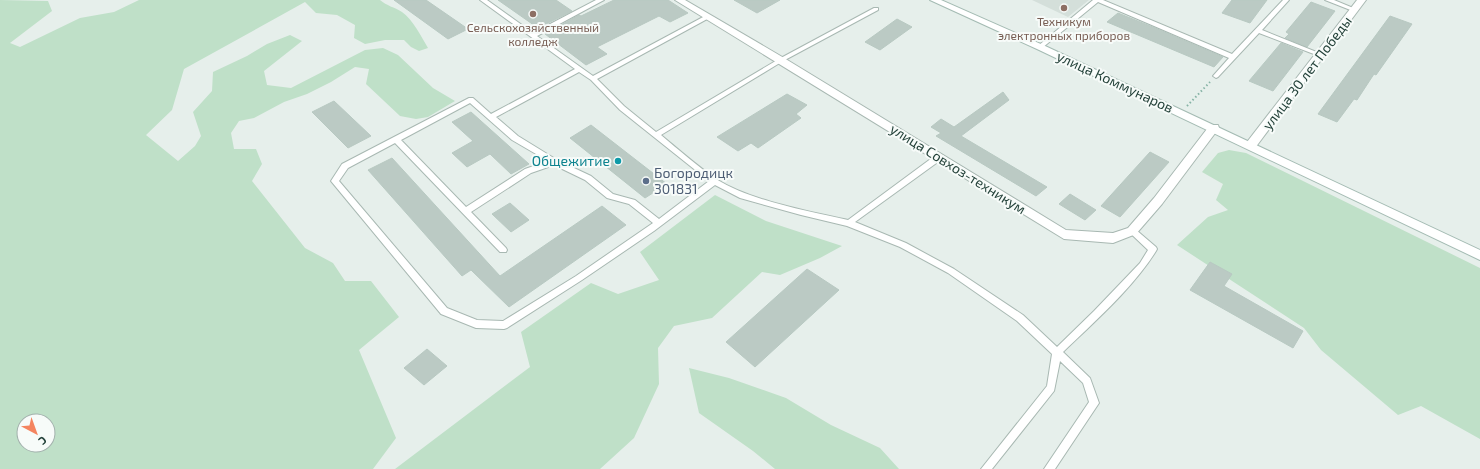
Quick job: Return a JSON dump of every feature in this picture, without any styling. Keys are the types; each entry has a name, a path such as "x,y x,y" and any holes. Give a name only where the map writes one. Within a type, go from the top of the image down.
{"street":[{"name":"улица Совхоз-техникум","path":"679,0 781,60 1064,234 1114,238 1132,231 1158,201 1214,128"},
{"name":"улица Коммунаров","path":"934,0 1040,47 1251,145 1480,255"},
{"name":"улица 30 лет Победы","path":"1251,145 1362,0"}],"lane":[{"path":"483,0 593,79 622,108 714,181 743,196 849,223 903,245 951,271 1020,318 1088,381 1094,403 1049,469"},
{"path":"533,36 601,0"},
{"path":"1040,47 1097,0 1233,57"},
{"path":"1216,76 1286,0"},
{"path":"1328,0 1355,10"},
{"path":"656,135 781,60 876,9"},
{"path":"593,79 707,17"},
{"path":"1258,32 1321,55"},
{"path":"490,117 579,70"},
{"path":"659,223 632,202 610,196 588,178 554,162 515,138 471,100 345,166 335,181 444,311 476,324 504,325 579,278 659,223 714,181"},
{"path":"396,139 503,250"},
{"path":"849,223 939,158"},
{"path":"466,211 528,171 554,162"},
{"path":"986,469 1051,388 1057,352 1097,314 1143,266 1154,249 1132,231"}],"path":[{"path":"1181,113 1216,76"}],"shaded area":[{"name":"Техникум электронных приборов","path":"1032,0 1089,0 1068,17"}],"green space":[{"path":"0,0 48,1 52,11 10,43 20,47 80,18 114,12 139,0 380,0 402,12 410,19 428,48 419,51 411,47 404,40 385,40 365,44 354,38 355,25 337,15 316,13 305,2 184,69 172,110 146,135 178,161 195,146 201,136 193,112 212,91 213,72 247,56 267,44 290,35 302,41 264,71 267,85 291,88 365,50 383,48 398,55 433,88 455,101 428,117 416,119 400,116 366,84 369,69 355,67 331,82 307,94 284,102 254,118 239,121 231,133 234,149 256,149 262,164 252,181 305,248 333,263 345,281 371,281 399,317 359,350 396,438 373,469 0,469"},
{"path":"1229,150 1246,153 1480,268 1480,439 1421,406 1398,415 1321,350 1304,328 1177,245 1208,217 1228,210 1216,200 1223,184 1202,172 1218,153"},
{"path":"715,195 766,221 842,246 820,258 780,275 762,272 712,318 674,326 658,348 659,384 634,438 600,469 395,469 530,367 521,332 591,283 618,294 659,280 640,252"},
{"path":"689,368 729,378 786,398 831,425 880,448 899,469 775,469 753,451 699,413"}],"building":[{"path":"394,0 426,0 468,29 448,39"},
{"name":"Сельскохозяйственный колледж","path":"498,0 556,0 572,11 538,28"},
{"path":"614,0 668,0 688,13 670,22 659,16 597,47 607,54 586,65 545,34 579,15 581,16"},
{"path":"734,0 780,0 757,13"},
{"path":"1232,0 1267,0 1250,23 1222,13"},
{"path":"1311,2 1335,11 1307,47 1285,38 1289,34 1286,32"},
{"path":"1118,13 1223,57 1214,67 1107,22"},
{"path":"1390,16 1412,24 1376,75 1374,74 1357,100 1354,99 1337,122 1318,114"},
{"path":"897,19 912,27 880,50 865,42"},
{"path":"1281,43 1303,52 1273,91 1249,81"},
{"path":"1003,92 1009,100 961,136 1047,187 1036,196 936,136 941,133 931,127 941,119 954,127"},
{"path":"787,94 807,105 796,114 801,118 758,148 751,143 738,151 717,137"},
{"path":"334,101 371,136 348,148 312,112"},
{"path":"471,112 529,164 511,174 490,154 467,167 452,153 473,141 452,122"},
{"name":"Общежитие","path":"591,125 667,184 645,198 570,138"},
{"path":"1150,152 1169,162 1120,217 1101,206"},
{"path":"392,158 500,276 602,206 626,225 509,307 471,270 462,276 368,170"},
{"path":"1070,194 1096,210 1085,220 1059,204"},
{"path":"510,203 529,220 511,232 492,214"},
{"path":"1210,262 1232,274 1224,286 1303,331 1293,348 1190,290"},
{"path":"807,269 839,290 755,367 726,342"},
{"path":"427,349 447,366 424,385 404,368"}],"place":[{"name":"Техникум электронных приборов","path":"1064,8"},
{"name":"Сельскохозяйственный колледж","path":"533,14"},
{"name":"Общежитие","path":"618,161"},
{"name":"Богородицк 301831","path":"646,181"}]}
